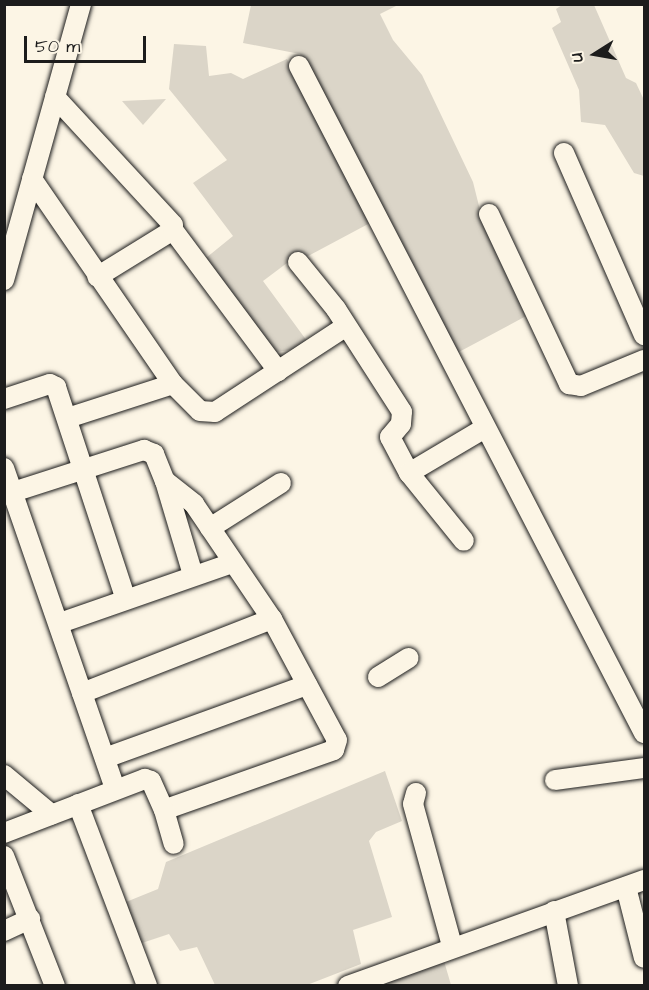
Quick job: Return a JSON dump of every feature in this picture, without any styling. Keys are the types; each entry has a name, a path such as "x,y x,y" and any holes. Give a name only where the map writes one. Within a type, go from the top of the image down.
{"street":[{"path":"4,279 81,4"},
{"path":"299,66 645,733"},
{"path":"55,97 172,224 173,230 278,371"},
{"path":"564,153 645,335"},
{"path":"32,179 97,277 173,384 206,414 220,409 345,327"},
{"path":"489,214 569,384 581,386 645,360"},
{"path":"97,277 173,230"},
{"path":"298,262 336,309 345,327 402,412 401,424 390,437 409,473 464,541"},
{"path":"4,399 52,384 68,418 82,468 125,597"},
{"path":"68,418 173,384"},
{"path":"409,473 485,428"},
{"path":"14,492 82,468 145,450 156,456 193,575"},
{"path":"4,468 60,623 114,788"},
{"path":"164,810 337,748 337,740 272,619 194,504 165,480"},
{"path":"210,528 281,483"},
{"path":"60,623 125,597 232,563"},
{"path":"82,693 272,619"},
{"path":"378,677 409,658"},
{"path":"105,758 307,685"},
{"path":"555,780 645,768"},
{"path":"4,774 52,815"},
{"path":"5,832 52,815 114,788 148,779 164,810 174,844"},
{"path":"416,793 413,804 452,946"},
{"path":"78,804 147,986"},
{"path":"4,856 55,986"},
{"path":"348,986 452,946 635,883 645,958"},
{"path":"554,911 568,986"},
{"path":"4,931 30,919"}],"shaded area":[{"path":"251,5 398,5 380,14 393,40 422,75 473,182 480,210 528,315 457,353 300,54 243,43"},
{"path":"562,5 594,5 626,78 636,83 644,100 644,176 634,173 605,125 581,122 579,90 552,28 561,22 556,9"},
{"path":"174,44 206,46 209,76 231,73 243,79 287,59 370,223 295,263 291,260 263,281 307,341 296,349 277,352 267,345 201,262 233,236 193,183 227,160 169,89"},
{"path":"166,99 143,125 122,101"},
{"path":"385,771 402,821 376,832 369,841 392,917 353,930 361,964 307,985 215,985 197,947 180,951 169,934 136,945 121,904 158,889 166,862"},
{"path":"444,961 451,985 373,986"}]}
